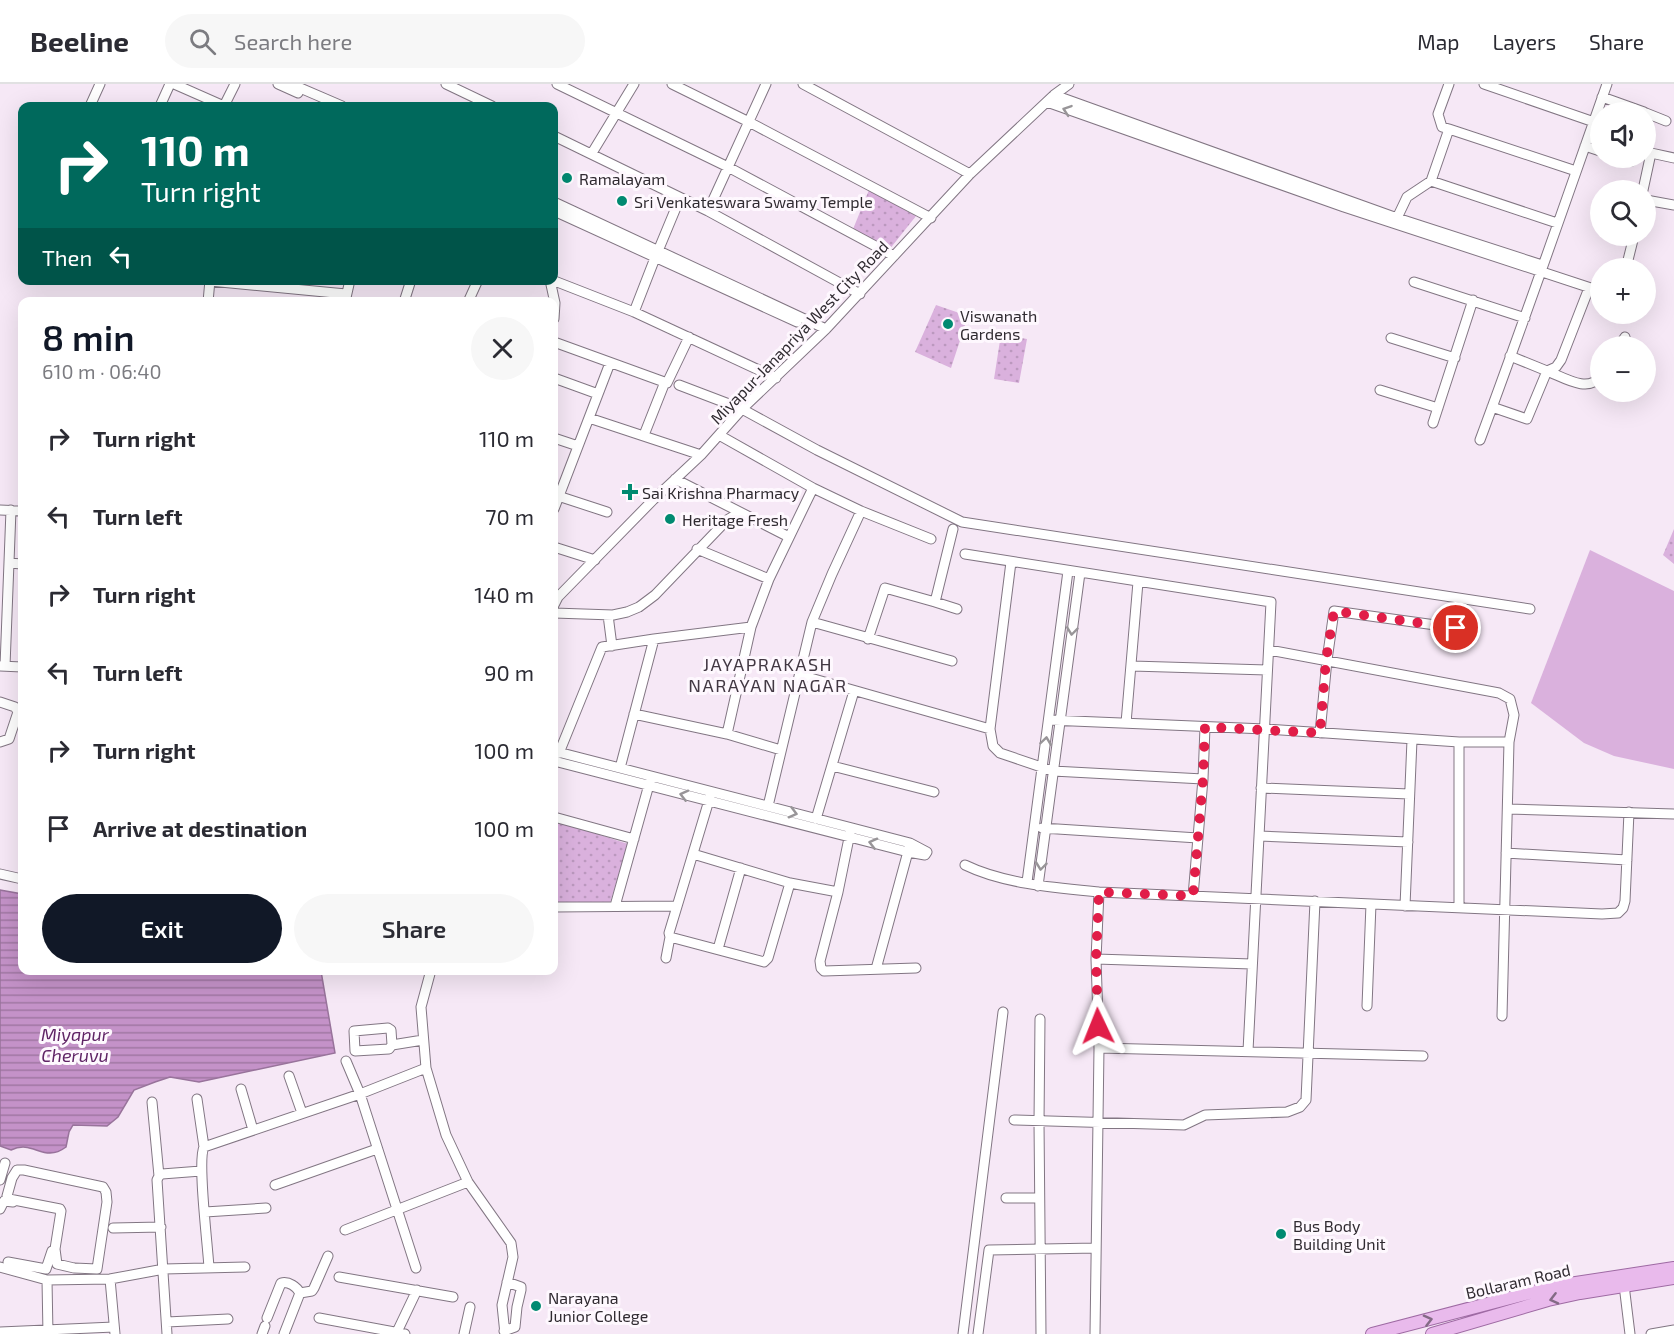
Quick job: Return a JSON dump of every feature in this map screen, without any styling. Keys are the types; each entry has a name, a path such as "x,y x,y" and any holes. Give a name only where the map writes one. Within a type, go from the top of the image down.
{"main road":[{"name":"Bollaram Road","path":"1372,1334 1556,1287 1674,1268"},
{"name":"Bollaram Road","path":"1432,1334 1548,1300 1674,1278"}],"street":[{"path":"92,102 99,84"},
{"path":"162,102 172,84 215,102"},
{"path":"226,102 235,84"},
{"path":"278,84 297,87 333,102"},
{"path":"446,84 484,102"},
{"path":"557,84 728,167 894,256"},
{"path":"592,153 634,84"},
{"path":"672,84 931,218"},
{"path":"708,211 766,84"},
{"path":"802,84 970,174"},
{"name":"Miyapur-Janapriya West City Road","path":"558,597 742,410 824,331 970,174 1054,95 1069,84"},
{"path":"1449,84 1438,114 1442,127 1576,171"},
{"path":"1484,84 1590,121"},
{"path":"1601,102 1607,84"},
{"path":"297,87 321,102"},
{"path":"1054,95 1589,288 1561,360 1556,367 1547,370 1527,419 1492,407"},
{"path":"1602,98 1613,102"},
{"path":"1047,102 1344,207 1541,269"},
{"path":"1656,117 1666,121"},
{"path":"1397,218 1407,196 1431,181 1449,129"},
{"path":"1480,440 1590,133"},
{"path":"558,138 708,211 860,294"},
{"path":"1585,146 1590,148"},
{"path":"1645,180 1651,153 1674,158"},
{"path":"1431,181 1557,223"},
{"path":"634,312 680,198"},
{"path":"1656,202 1674,205"},
{"path":"558,204 657,254 824,331"},
{"path":"558,213 657,254"},
{"path":"1414,282 1525,318"},
{"path":"558,283 634,312 776,378"},
{"path":"242,285 338,297"},
{"path":"1433,423 1473,300"},
{"path":"644,435 665,382 667,383 689,337"},
{"path":"1391,338 1455,358"},
{"path":"558,344 665,382"},
{"path":"1510,356 1590,385"},
{"path":"558,491 610,363"},
{"path":"558,379 598,394"},
{"path":"679,385 742,410 962,522 1530,609"},
{"path":"1380,390 1438,408"},
{"path":"589,418 701,454"},
{"path":"719,435 813,488 861,511 931,538"},
{"path":"558,439 578,446"},
{"path":"675,479 789,537"},
{"path":"727,734 752,627 769,579 813,488"},
{"path":"558,496 607,512"},
{"path":"0,510 18,511"},
{"path":"11,510 2,666 18,667"},
{"path":"768,806 812,622 861,511"},
{"path":"558,613 608,615 627,612 639,607 655,596 726,520 739,513"},
{"path":"935,602 953,529"},
{"path":"558,549 595,560"},
{"path":"697,549 769,579"},
{"path":"965,554 1271,602 1248,1051"},
{"path":"1011,562 990,729 993,746 1000,753 1053,771 1203,779"},
{"path":"9,563 18,564"},
{"path":"1027,882 1068,571"},
{"path":"1038,886 1080,573"},
{"path":"1126,723 1138,582"},
{"path":"868,639 885,588 957,609"},
{"path":"1320,733 1326,660 1334,611 1456,628"},
{"path":"608,615 612,646"},
{"path":"812,622 952,661"},
{"path":"558,748 599,650 605,646 752,627"},
{"path":"620,768 654,639"},
{"path":"1269,650 1499,693 1510,699 1514,715 1509,742 1502,1016"},
{"path":"1132,666 1267,670"},
{"path":"800,675 990,729"},
{"path":"816,819 855,691"},
{"path":"0,702 15,707 18,712 9,739 0,742"},
{"path":"633,714 727,734 781,750"},
{"path":"1049,720 1265,729 1412,740 1509,742"},
{"path":"1193,896 1205,727"},
{"path":"1406,906 1412,740"},
{"path":"1459,742 1459,907"},
{"path":"558,756 620,768 650,781"},
{"path":"558,756 909,848 876,969"},
{"path":"832,766 934,792"},
{"path":"615,906 650,781"},
{"path":"1262,789 1409,794"},
{"path":"710,796 768,806 816,819 850,833"},
{"path":"666,958 676,906 710,796"},
{"path":"1508,809 1674,814"},
{"path":"965,865 996,876 1038,886 1099,892 1618,913 1625,901 1629,812"},
{"path":"558,818 634,839"},
{"path":"1034,827 1198,838"},
{"path":"850,833 820,961 821,968 824,971 916,968"},
{"path":"1259,837 1408,842"},
{"path":"1506,853 1627,859"},
{"path":"693,854 790,883 838,892"},
{"path":"718,949 741,868"},
{"path":"0,874 18,878"},
{"path":"670,937 759,962 767,960 790,883"},
{"path":"1095,1334 1099,1048 1096,959 1099,892"},
{"path":"1014,1120 1184,1125 1205,1115 1287,1112 1300,1107 1306,1100 1310,1053 1315,901"},
{"path":"1366,1006 1371,904"},
{"path":"558,907 676,906"},
{"path":"1096,959 1252,964"},
{"path":"430,975 421,1007 423,1040 426,1068 446,1136 468,1182 511,1243 513,1257 507,1282 502,1305 505,1333 515,1327 516,1308 521,1290 521,1287 507,1282"},
{"path":"963,1334 1003,1012"},
{"path":"1040,1019 1041,1334"},
{"path":"392,1045 423,1040"},
{"path":"1099,1048 1422,1056"},
{"path":"346,1061 360,1094 416,1268"},
{"path":"204,1147 360,1094 426,1068"},
{"path":"290,1077 302,1113"},
{"path":"241,1089 253,1130"},
{"path":"198,1099 204,1147 201,1152 201,1171 209,1268"},
{"path":"152,1102 159,1176 157,1180 167,1334"},
{"path":"275,1185 377,1149"},
{"path":"0,1180 5,1164"},
{"path":"97,1269 74,1268 59,1265 56,1262 55,1249 62,1214 60,1209 9,1199 12,1178 17,1170 103,1188 106,1192 107,1202 97,1279"},
{"path":"159,1176 201,1171"},
{"path":"345,1230 468,1182"},
{"path":"1006,1198 1039,1198"},
{"path":"0,1209 4,1201 8,1201 54,1211 60,1216 46,1269 0,1261"},
{"path":"205,1212 266,1208"},
{"path":"112,1228 161,1227"},
{"path":"978,1334 989,1250 1096,1248"},
{"path":"300,1293 312,1291 328,1256"},
{"path":"0,1267 15,1263 47,1280 110,1279 164,1269 245,1267"},
{"path":"72,1280 74,1268"},
{"path":"339,1277 453,1297"},
{"path":"0,1332 114,1331 110,1279"},
{"path":"47,1280 48,1332"},
{"path":"265,1326 281,1283 285,1282 297,1288 300,1293"},
{"path":"1624,1285 1630,1334"},
{"path":"319,1318 399,1333 417,1290"},
{"path":"284,1334 300,1293"},
{"path":"464,1334 470,1306"},
{"path":"167,1322 228,1319"},
{"path":"1651,1334 1674,1330"}],"shaded area":[{"path":"869,190 916,216 889,250 851,234"},
{"path":"936,305 968,316 951,368 915,352"},
{"path":"1001,334 1027,339 1019,383 994,379"},
{"path":"1674,529 1674,564 1663,555"},
{"path":"1590,550 1674,591 1674,769 1614,756 1584,743 1531,703"},
{"path":"558,821 628,844 610,903 558,902"}],"water":[{"name":"Miyapur Cheruvu","path":"0,890 18,893 18,975 322,975 335,1053 199,1082 170,1077 134,1090 118,1117 107,1126 73,1125 66,1147 58,1152 45,1153 26,1147 11,1150 0,1146"}],"place":[{"name":"Ramalayam","path":"567,178"},
{"name":"Sri Venkateswara Swamy Temple","path":"622,201"},
{"name":"Viswanath Gardens","path":"948,324"},
{"name":"Sai Krishna Pharmacy","path":"630,492"},
{"name":"Heritage Fresh","path":"670,519"},
{"name":"Bus Body Building Unit","path":"1281,1234"},
{"name":"Narayana Junior College","path":"536,1306"}],"district":[{"name":"JAYAPRAKASH NARAYAN NAGAR","path":"768,674"}],"route":[{"path":"1098,1026 1096,959 1099,892 1193,896 1205,727 1320,733 1326,660 1334,611 1456,628"}]}
